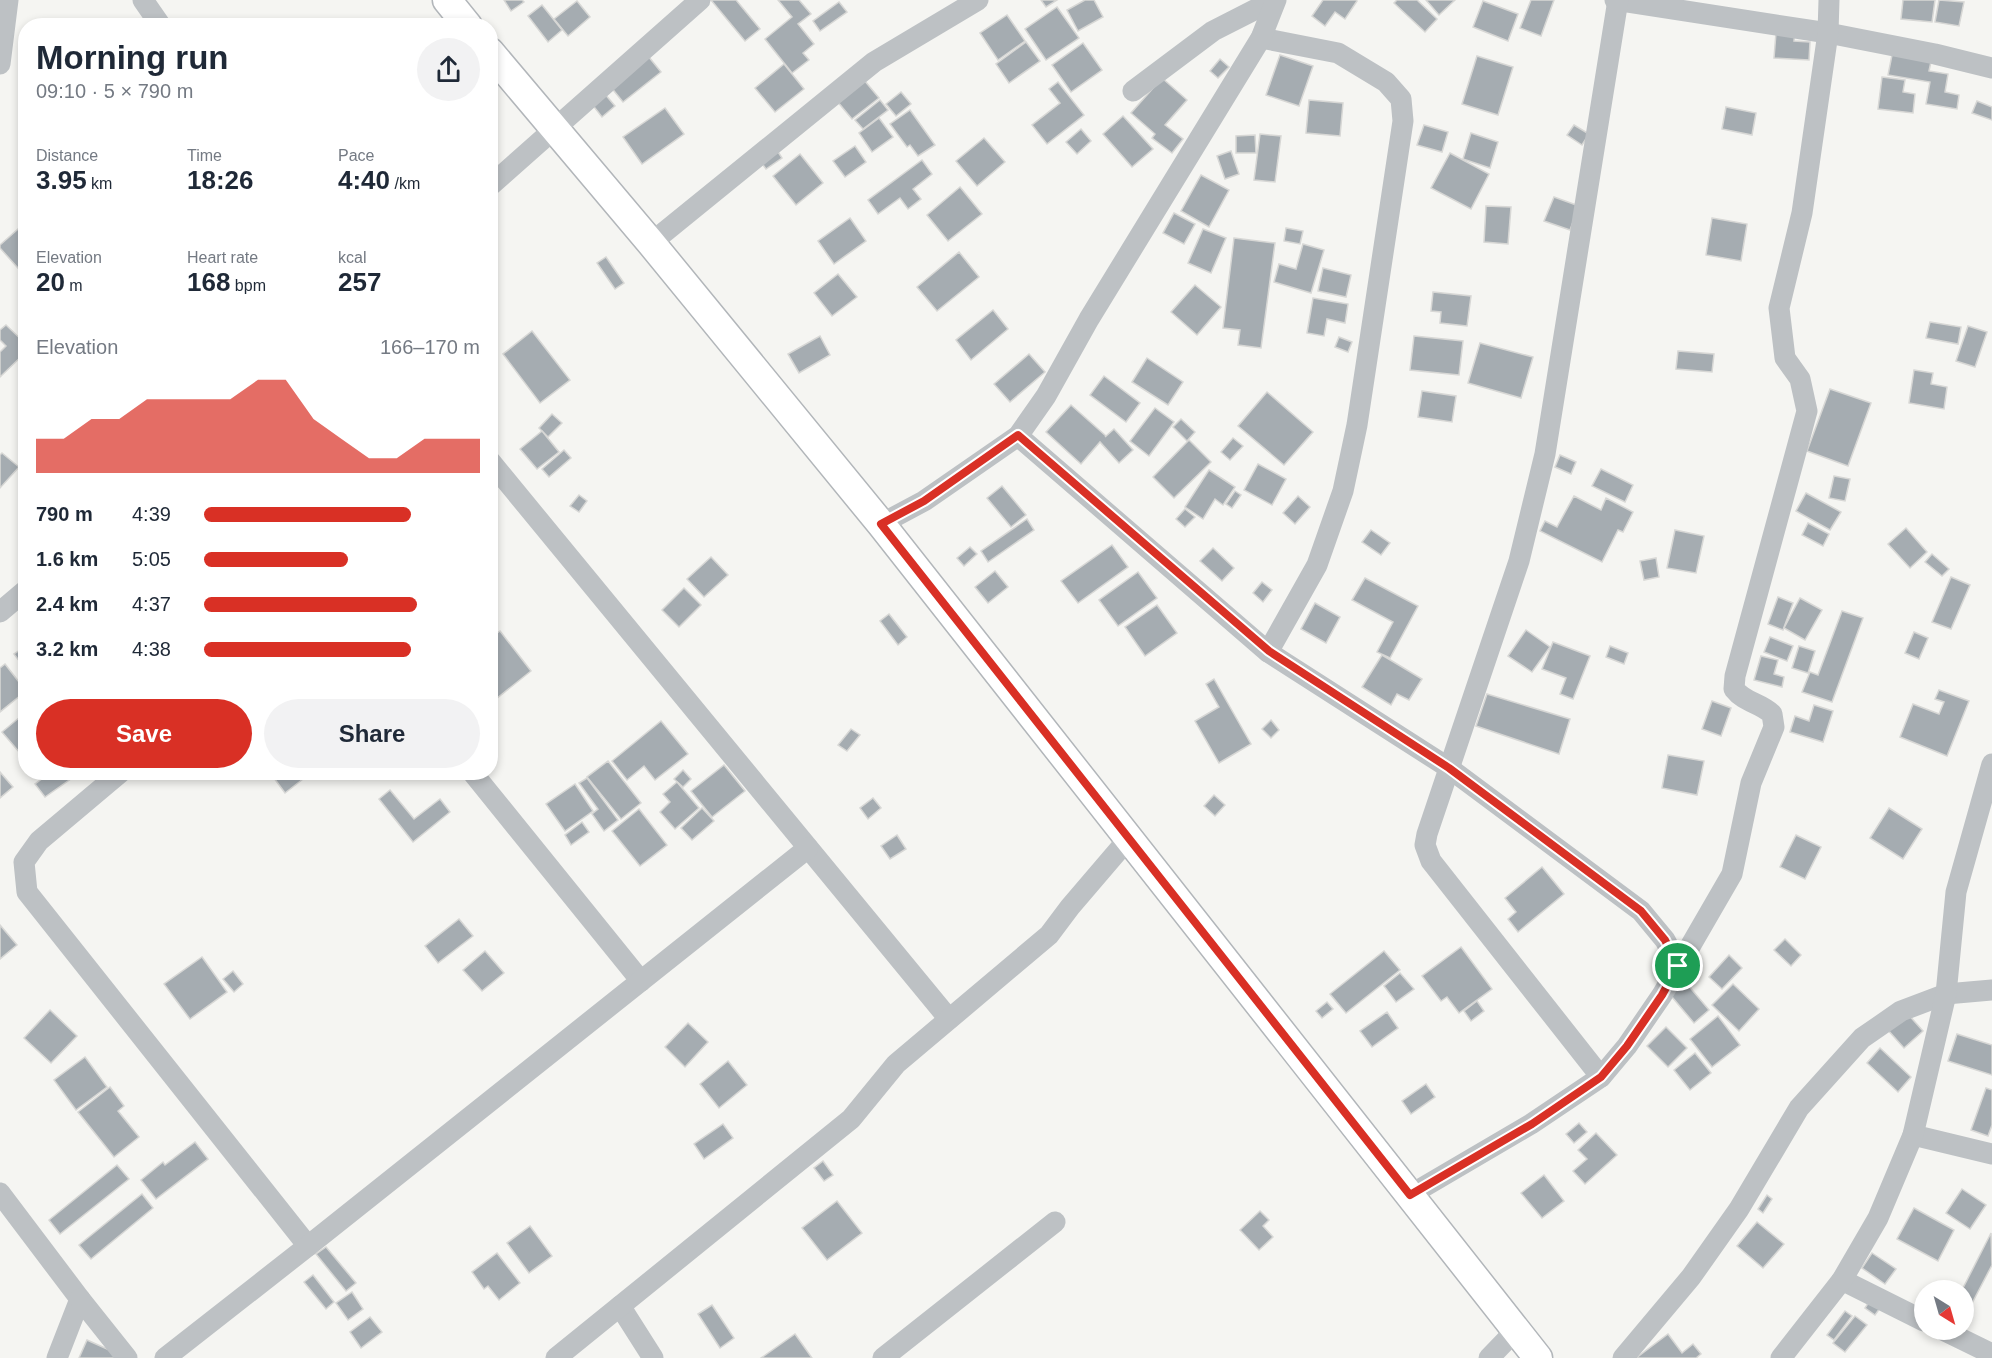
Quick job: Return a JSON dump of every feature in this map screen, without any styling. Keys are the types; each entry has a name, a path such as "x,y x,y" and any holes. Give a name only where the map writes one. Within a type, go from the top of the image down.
{"street":[{"path":"0,64 8,0"},
{"path":"143,0 155,18"},
{"path":"447,0 462,18"},
{"path":"651,243 874,62 978,0"},
{"path":"881,524 924,501 1018,435 1046,396 1089,319 1261,38 1275,0"},
{"path":"1133,91 1213,31 1275,0"},
{"path":"1601,1077 1431,861 1425,845 1519,561 1545,454 1617,0 1828,33 1992,68"},
{"path":"1410,1195 1532,1124 1601,1077 1627,1046 1662,995 1732,874 1751,783 1774,727 1772,714 1762,705 1742,699 1734,689 1735,676 1808,411 1800,380 1785,358 1779,309 1802,213 1828,33 1829,0"},
{"path":"498,179 697,1"},
{"path":"1261,38 1338,53 1386,82 1401,99 1403,121 1357,425 1343,491 1317,565 1269,651"},
{"path":"498,61 651,243 881,524 1538,1358"},
{"path":"1018,435 1269,651 1449,768 1641,911 1665,940 1678,966"},
{"path":"498,471 949,1019"},
{"path":"0,612 18,597"},
{"path":"1781,1358 1842,1280 1878,1218 1913,1135 1946,994 1956,892 1992,764"},
{"path":"112,780 39,841 24,862 27,892 308,1246"},
{"path":"478,780 641,981"},
{"path":"556,1358 850,1119 896,1064 1049,935 1129,838"},
{"path":"165,1358 808,848"},
{"path":"1623,1358 1691,1277 1739,1209 1799,1108 1862,1038 1901,1011 1946,994 1992,990"},
{"path":"1913,1135 1992,1154"},
{"path":"0,1193 127,1358"},
{"path":"883,1358 1055,1222"},
{"path":"1842,1280 1914,1316"},
{"path":"57,1358 80,1299"},
{"path":"620,1306 653,1358"},
{"path":"1489,1358 1516,1329"},
{"path":"1963,1340 1992,1354"}],"building":[{"path":"504,0 522,0 524,2 511,11"},
{"path":"711,0 736,0 760,29 745,41"},
{"path":"778,0 799,0 811,14 798,24 814,44 803,53 809,60 792,73 765,39 792,17"},
{"path":"1041,0 1057,0 1046,7"},
{"path":"1085,0 1094,0 1103,17 1078,31 1067,10"},
{"path":"1323,0 1357,1 1345,19 1335,12 1325,26 1312,16"},
{"path":"1397,0 1417,0 1437,19 1425,32 1394,3"},
{"path":"1426,0 1455,0 1439,15"},
{"path":"1531,0 1554,0 1541,36 1520,28"},
{"path":"1903,0 1935,0 1932,22 1901,19"},
{"path":"1939,0 1964,2 1959,26 1935,22"},
{"path":"577,1 590,17 568,36 554,19"},
{"path":"1483,1 1518,14 1508,41 1473,27"},
{"path":"839,2 847,12 820,31 813,21"},
{"path":"542,5 562,30 548,42 528,16"},
{"path":"1057,7 1079,38 1046,60 1025,29"},
{"path":"1007,15 1025,41 998,60 980,33"},
{"path":"1777,20 1796,22 1794,41 1810,42 1809,60 1774,58"},
{"path":"1026,42 1040,61 1009,83 996,64"},
{"path":"1083,43 1102,70 1071,92 1052,65"},
{"path":"1893,50 1932,57 1929,71 1948,74 1945,92 1959,95 1957,109 1926,104 1930,82 1888,75"},
{"path":"1280,55 1313,66 1299,106 1266,95"},
{"path":"648,56 661,72 623,102 610,86"},
{"path":"1477,56 1513,67 1498,115 1462,104"},
{"path":"1220,59 1229,67 1218,78 1210,71"},
{"path":"784,64 804,89 775,112 755,88"},
{"path":"1882,77 1905,80 1903,92 1915,94 1913,113 1878,109"},
{"path":"1162,78 1187,100 1165,125 1183,139 1172,153 1152,138 1155,134 1131,113"},
{"path":"864,80 879,98 852,119 837,101"},
{"path":"1058,82 1084,115 1047,144 1032,125 1060,103 1049,89"},
{"path":"901,92 911,104 896,116 886,104"},
{"path":"604,93 615,106 602,117 591,103"},
{"path":"880,100 888,110 863,129 855,120"},
{"path":"1309,100 1343,103 1340,136 1306,133"},
{"path":"1977,101 1992,107 1992,120 1972,113"},
{"path":"1726,107 1756,113 1752,135 1722,129"},
{"path":"665,108 684,134 642,164 623,137"},
{"path":"910,110 935,145 918,156 910,145 907,147 890,124"},
{"path":"1123,116 1153,149 1132,167 1103,134"},
{"path":"879,118 893,137 872,152 859,133"},
{"path":"1424,125 1448,132 1442,152 1417,145"},
{"path":"1574,125 1589,134 1582,145 1567,135"},
{"path":"1081,129 1091,141 1077,154 1066,142"},
{"path":"1471,133 1498,142 1490,168 1463,159"},
{"path":"1260,134 1281,136 1275,182 1254,180"},
{"path":"1255,135 1256,153 1236,153 1236,136"},
{"path":"984,138 1005,162 977,186 956,161"},
{"path":"855,146 866,162 845,177 833,161"},
{"path":"775,147 782,158 766,169 758,158"},
{"path":"1231,151 1239,174 1225,179 1217,156"},
{"path":"1450,153 1489,174 1471,209 1431,188"},
{"path":"800,154 823,183 796,205 773,176"},
{"path":"922,160 932,174 913,189 921,199 908,209 900,198 878,214 868,200"},
{"path":"1201,175 1229,190 1209,227 1181,211"},
{"path":"960,187 982,214 948,241 927,215"},
{"path":"1554,197 1579,206 1570,230 1544,221"},
{"path":"1486,206 1511,207 1508,244 1484,242"},
{"path":"1174,213 1195,224 1184,244 1163,233"},
{"path":"850,218 866,241 834,264 818,241"},
{"path":"1712,218 1747,224 1741,261 1706,255"},
{"path":"1286,228 1303,231 1300,244 1284,241"},
{"path":"18,229 18,268 0,248 0,245"},
{"path":"1203,229 1226,238 1211,273 1188,263"},
{"path":"1234,238 1275,243 1261,348 1238,345 1240,330 1223,328"},
{"path":"1303,244 1324,250 1311,293 1274,282 1279,264 1296,269"},
{"path":"959,252 979,277 937,311 917,287"},
{"path":"606,257 624,283 615,289 597,263"},
{"path":"1323,268 1351,275 1346,297 1318,291"},
{"path":"838,274 857,297 832,316 814,293"},
{"path":"1195,285 1221,307 1197,335 1171,312"},
{"path":"1433,292 1471,296 1467,326 1440,323 1441,312 1431,311"},
{"path":"1313,298 1348,304 1345,323 1327,319 1324,336 1307,333"},
{"path":"993,310 1008,329 971,360 956,340"},
{"path":"1930,322 1961,327 1958,344 1926,338"},
{"path":"6,325 18,336 18,360 0,377 0,352 6,346 0,340 0,330"},
{"path":"1968,326 1987,332 1975,367 1956,361"},
{"path":"532,331 570,380 540,403 503,354"},
{"path":"820,336 830,355 799,373 788,354"},
{"path":"1414,336 1463,341 1459,375 1410,370"},
{"path":"1339,337 1352,342 1348,352 1335,347"},
{"path":"1480,343 1533,357 1521,398 1468,383"},
{"path":"1678,351 1714,354 1712,372 1676,369"},
{"path":"1029,354 1045,372 1010,402 994,384"},
{"path":"1147,358 1183,382 1168,405 1132,382"},
{"path":"1914,370 1933,373 1931,384 1947,387 1944,409 1909,403"},
{"path":"1104,376 1140,403 1126,422 1090,395"},
{"path":"1830,389 1871,403 1848,466 1807,451"},
{"path":"1422,391 1456,396 1452,422 1418,417"},
{"path":"1267,392 1313,432 1284,465 1238,426"},
{"path":"1071,405 1105,437 1114,429 1133,450 1119,463 1100,442 1081,464 1046,432"},
{"path":"1155,408 1174,422 1149,456 1130,441"},
{"path":"552,414 562,423 548,437 539,428"},
{"path":"1181,419 1195,432 1187,441 1173,427"},
{"path":"542,431 559,452 537,469 520,449"},
{"path":"1233,438 1243,446 1230,460 1221,452"},
{"path":"1189,440 1211,462 1174,498 1153,477"},
{"path":"564,450 571,458 549,477 542,469"},
{"path":"2,453 18,468 0,488 0,455"},
{"path":"1560,455 1576,462 1571,474 1555,467"},
{"path":"1258,464 1286,479 1272,505 1244,490"},
{"path":"1601,469 1633,485 1625,502 1592,486"},
{"path":"1209,470 1235,487 1223,505 1215,499 1203,519 1185,507"},
{"path":"1834,476 1850,479 1845,501 1829,498"},
{"path":"1002,486 1026,515 1011,527 987,498"},
{"path":"1235,491 1241,495 1232,508 1226,504"},
{"path":"1806,493 1841,512 1830,530 1796,511"},
{"path":"579,495 587,501 579,512 570,506"},
{"path":"1298,496 1310,507 1295,524 1283,513"},
{"path":"1574,496 1601,510 1606,498 1633,512 1623,532 1618,530 1602,562 1540,531 1545,521 1557,527"},
{"path":"1185,509 1195,517 1185,527 1176,519"},
{"path":"1027,519 1034,530 988,562 981,551"},
{"path":"1808,523 1829,534 1823,546 1802,535"},
{"path":"1906,528 1927,552 1910,568 1888,544"},
{"path":"1371,530 1390,543 1381,555 1362,542"},
{"path":"1675,530 1704,536 1696,573 1667,568"},
{"path":"1112,545 1128,567 1078,603 1061,581"},
{"path":"970,547 977,554 964,566 957,558"},
{"path":"1213,548 1234,568 1222,581 1200,561"},
{"path":"1932,554 1949,569 1942,576 1925,562"},
{"path":"711,557 728,575 704,597 687,579"},
{"path":"1656,558 1659,577 1644,580 1640,561"},
{"path":"995,571 1008,587 988,603 975,587"},
{"path":"1138,572 1157,598 1118,626 1099,600"},
{"path":"1951,577 1970,585 1951,629 1932,622"},
{"path":"1365,578 1418,606 1390,658 1377,652 1393,622 1352,600"},
{"path":"1262,582 1272,590 1263,602 1253,593"},
{"path":"684,588 701,605 679,627 662,610"},
{"path":"1778,597 1793,603 1783,630 1768,624"},
{"path":"1800,598 1822,610 1805,640 1784,628"},
{"path":"1315,603 1340,617 1326,643 1301,629"},
{"path":"1157,605 1177,633 1145,656 1125,627"},
{"path":"1842,611 1863,618 1832,702 1802,692 1810,672 1818,675"},
{"path":"889,614 907,637 898,645 880,621"},
{"path":"1526,630 1550,647 1532,672 1508,656"},
{"path":"500,631 531,671 498,697 498,632"},
{"path":"1914,632 1928,638 1919,659 1905,653"},
{"path":"1770,637 1793,646 1787,661 1764,652"},
{"path":"1553,642 1590,656 1573,699 1560,694 1566,678 1542,669"},
{"path":"1610,646 1628,653 1624,664 1606,657"},
{"path":"1799,646 1815,651 1808,673 1792,668"},
{"path":"1382,655 1422,679 1409,700 1397,694 1391,705 1362,687"},
{"path":"1761,656 1778,660 1774,674 1784,677 1782,687 1754,680"},
{"path":"5,664 18,681 18,697 0,712 0,668"},
{"path":"1214,679 1251,744 1219,763 1195,721 1219,707 1206,684"},
{"path":"1939,690 1969,701 1947,756 1900,737 1913,704 1939,714 1944,702 1935,699"},
{"path":"1487,694 1570,719 1559,754 1476,726"},
{"path":"1712,701 1731,708 1721,736 1702,729"},
{"path":"1814,705 1833,711 1823,742 1790,732 1795,716 1809,721"},
{"path":"18,719 18,751 2,732"},
{"path":"1271,720 1279,730 1271,738 1262,729"},
{"path":"661,721 688,754 655,780 644,766 627,780 612,761"},
{"path":"851,729 860,735 847,751 838,745"},
{"path":"1668,755 1704,761 1697,795 1662,788"},
{"path":"608,761 641,803 621,819 587,777"},
{"path":"724,765 745,791 712,817 691,791"},
{"path":"683,770 691,779 683,787 674,779"},
{"path":"0,772 13,787 0,798"},
{"path":"587,778 618,820 604,831 592,814 598,809 579,783"},
{"path":"40,780 69,780 45,797 35,784"},
{"path":"275,780 302,780 285,793"},
{"path":"677,782 699,808 675,829 660,812 670,802 663,794"},
{"path":"575,784 593,811 565,831 546,804"},
{"path":"390,790 414,819 440,799 450,812 413,842 379,799"},
{"path":"1214,795 1225,805 1215,816 1204,806"},
{"path":"873,798 881,808 868,819 860,808"},
{"path":"702,808 714,821 692,840 681,828"},
{"path":"1889,808 1922,829 1903,859 1870,838"},
{"path":"639,809 667,845 640,866 612,831"},
{"path":"582,822 589,832 571,845 565,835"},
{"path":"897,835 906,849 890,859 881,846"},
{"path":"1796,835 1821,847 1805,879 1780,867"},
{"path":"1542,867 1564,894 1518,932 1508,919 1516,912 1505,898"},
{"path":"459,919 473,936 438,963 425,946"},
{"path":"0,925 17,945 0,959"},
{"path":"1785,939 1801,955 1791,966 1774,950"},
{"path":"1461,947 1492,989 1459,1013 1447,997 1441,1001 1422,976"},
{"path":"485,951 504,973 482,991 463,970"},
{"path":"1384,951 1400,970 1346,1013 1330,994"},
{"path":"1729,955 1742,968 1722,989 1709,977"},
{"path":"202,957 227,992 190,1019 164,984"},
{"path":"233,971 243,984 234,992 223,979"},
{"path":"1400,973 1414,989 1396,1002 1384,986"},
{"path":"1682,978 1709,1010 1694,1023 1667,991"},
{"path":"1733,984 1759,1009 1739,1031 1712,1005"},
{"path":"1477,1001 1484,1011 1471,1021 1464,1011"},
{"path":"1327,1002 1333,1009 1322,1018 1316,1011"},
{"path":"50,1010 77,1036 51,1063 24,1038"},
{"path":"1387,1012 1398,1028 1372,1047 1360,1031"},
{"path":"1906,1012 1923,1031 1904,1048 1887,1029"},
{"path":"1718,1016 1740,1045 1712,1067 1690,1039"},
{"path":"688,1023 708,1042 685,1067 665,1047"},
{"path":"1666,1027 1687,1048 1668,1067 1647,1046"},
{"path":"1957,1034 1992,1045 1992,1075 1948,1061"},
{"path":"1880,1048 1911,1077 1898,1092 1867,1063"},
{"path":"1695,1053 1711,1073 1690,1090 1674,1070"},
{"path":"85,1057 107,1087 76,1110 54,1080"},
{"path":"728,1061 747,1085 719,1108 700,1084"},
{"path":"1426,1084 1435,1097 1411,1114 1402,1101"},
{"path":"110,1087 124,1106 118,1111 139,1137 114,1157 78,1112"},
{"path":"1986,1088 1992,1090 1992,1125 1988,1136 1971,1130"},
{"path":"1579,1123 1587,1132 1574,1143 1566,1134"},
{"path":"723,1124 733,1138 704,1159 694,1144"},
{"path":"1596,1133 1617,1155 1585,1184 1573,1171 1587,1159 1578,1150"},
{"path":"195,1142 208,1159 156,1199 141,1180 163,1162 165,1165"},
{"path":"823,1161 833,1175 824,1181 814,1168"},
{"path":"117,1165 129,1179 60,1234 49,1220"},
{"path":"1544,1175 1564,1201 1542,1218 1521,1193"},
{"path":"1962,1189 1986,1205 1970,1229 1946,1213"},
{"path":"142,1194 153,1208 91,1259 79,1245"},
{"path":"1767,1195 1772,1199 1763,1213 1758,1209"},
{"path":"837,1201 862,1233 827,1260 802,1228"},
{"path":"1914,1208 1954,1230 1938,1261 1897,1239"},
{"path":"1260,1211 1269,1220 1263,1226 1273,1237 1259,1250 1240,1230"},
{"path":"1757,1222 1784,1244 1763,1268 1737,1246"},
{"path":"530,1226 552,1256 529,1273 507,1243"},
{"path":"1991,1233 1992,1265 1974,1299 1974,1280 1967,1280"},
{"path":"326,1247 356,1283 346,1291 316,1254"},
{"path":"497,1253 520,1283 499,1300 488,1286 484,1289 472,1272"},
{"path":"1872,1253 1896,1269 1885,1284 1862,1268"},
{"path":"313,1275 334,1302 326,1309 304,1282"},
{"path":"352,1292 363,1309 348,1320 336,1303"},
{"path":"1872,1297 1883,1304 1875,1315 1865,1308"},
{"path":"712,1305 734,1338 720,1348 698,1314"},
{"path":"1845,1311 1852,1316 1834,1340 1827,1335"},
{"path":"1855,1316 1867,1325 1845,1352 1833,1343"},
{"path":"370,1317 382,1332 361,1348 350,1332"},
{"path":"795,1334 812,1358 761,1358"},
{"path":"1668,1334 1682,1353 1693,1344 1701,1354 1696,1358 1636,1358"},
{"path":"87,1340 116,1353 114,1358 79,1358"}],"route":[{"path":"1018,435 1269,651 1449,768 1641,911 1665,940 1678,966 1662,995 1627,1046 1601,1077 1532,1124 1410,1195 881,524 924,501 1018,435"}]}
